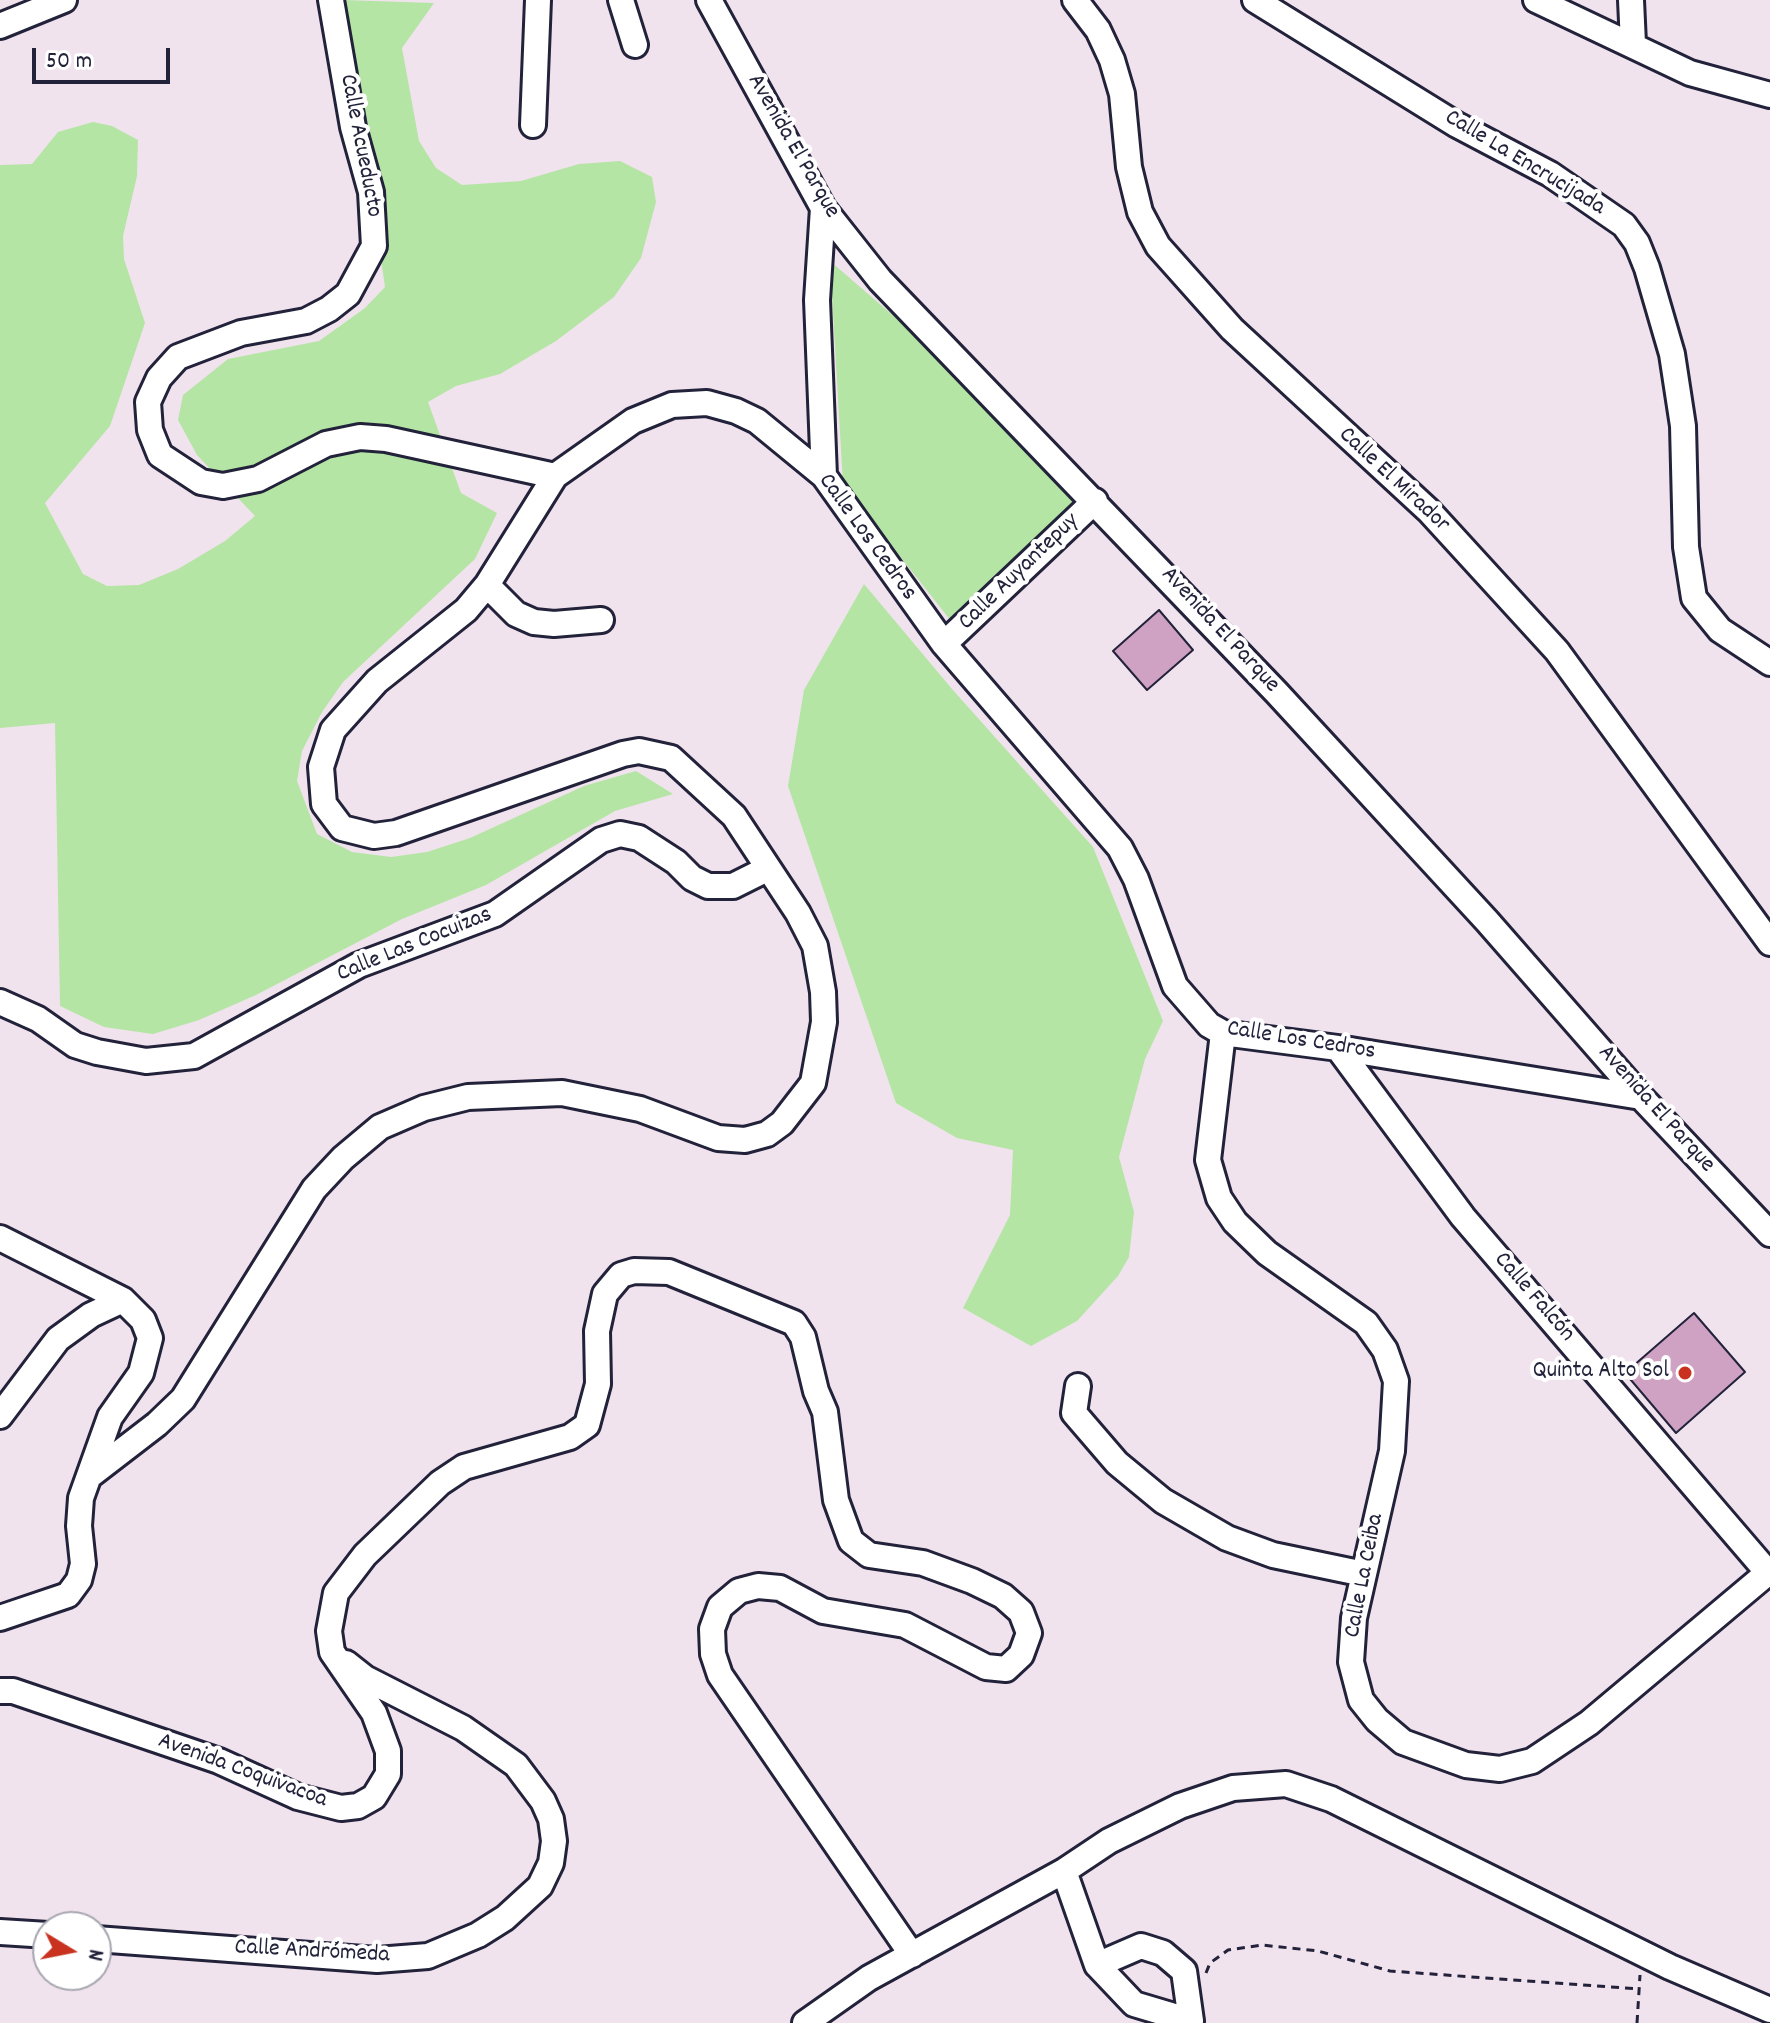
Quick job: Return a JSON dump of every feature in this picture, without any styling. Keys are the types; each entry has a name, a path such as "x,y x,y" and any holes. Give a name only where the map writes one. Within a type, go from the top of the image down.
{"street":[{"path":"0,26 64,0"},
{"name":"Calle Acueducto","path":"331,0 353,127 371,192 374,246 348,294 329,309 306,321 241,333 178,357 159,378 148,402 150,430 160,455 201,482 223,486 258,479 326,444 360,437 386,439 555,476"},
{"path":"533,125 531,99 538,0"},
{"path":"621,0 635,45"},
{"name":"Avenida El Parque","path":"709,0 823,208 880,280 1095,501 1487,921 1641,1097 1770,1234"},
{"name":"Calle El Mirador","path":"1075,0 1098,30 1112,60 1122,94 1129,167 1140,212 1158,246 1232,329 1429,511 1557,651 1770,943"},
{"name":"Calle La Encrucijada","path":"1255,0 1457,125 1550,174 1624,225 1637,243 1647,268 1675,365 1683,426 1686,547 1694,598 1720,630 1770,663"},
{"path":"1536,0 1690,73 1770,95"},
{"path":"1631,0 1633,44"},
{"path":"823,208 817,300 824,476"},
{"name":"Calle Los Cedros","path":"767,869 734,816 683,765 656,753 639,751 603,759 396,833 357,835 331,818 324,804 321,767 333,730 377,681 466,610 487,585 555,476 633,421 686,403 719,405 757,421 824,476 944,644 1120,848 1136,879 1175,986 1196,1013 1223,1033 1338,1048 1641,1097"},
{"name":"Calle Auyantepuy","path":"944,644 1095,501"},
{"path":"487,585 516,614 534,622 554,624 601,620"},
{"name":"Calle Las Cocuizas","path":"0,1002 38,1019 75,1045 97,1052 146,1061 194,1056 359,965 495,914 601,840 620,834 639,838 676,862 692,878 708,886 733,886 767,869"},
{"path":"92,1474 157,1424 183,1399 314,1189 343,1158 380,1127 424,1108 468,1097 520,1093 562,1093 606,1100 718,1138 745,1140 767,1134 782,1123 813,1083 821,1051 823,992 815,946 798,913 767,869"},
{"name":"Calle La Ceiba","path":"1223,1033 1208,1160 1219,1198 1235,1222 1267,1253 1366,1323 1385,1350 1396,1381 1392,1451 1354,1618 1351,1662 1361,1700 1377,1720 1403,1742 1466,1765 1500,1769 1532,1761 1589,1723 1769,1573"},
{"name":"Calle Falcón","path":"1338,1048 1463,1217 1769,1573"},
{"path":"0,1238 123,1300 143,1320 150,1338 148,1356 110,1417 81,1498 79,1526 83,1564 79,1580 68,1595 0,1618"},
{"path":"332,1652 329,1631 336,1593 365,1555 419,1502 464,1467 570,1437 587,1425 598,1384 595,1358 599,1313 605,1294 621,1275 647,1269 669,1272 782,1316 794,1323 803,1337 831,1437 841,1522 851,1541 869,1555 923,1563 1003,1596 1021,1612 1029,1633 1021,1655 1006,1669 986,1667 905,1625 823,1611 780,1588 758,1586 739,1591 720,1607 712,1629 713,1654 720,1675 912,1955"},
{"path":"0,1416 58,1339 91,1315 123,1300"},
{"path":"1078,1386 1074,1413 1117,1463 1163,1501 1227,1538 1261,1550 1364,1574"},
{"name":"Avenida Coquivacoa","path":"0,1691 13,1691 194,1753 298,1797 341,1808 358,1806 383,1788 388,1774 388,1751 374,1713 332,1652"},
{"name":"Calle Andrómeda","path":"112,1940 377,1960 428,1956 478,1935 505,1918 540,1886 551,1863 554,1841 551,1819 543,1801 516,1765 463,1728 365,1678 332,1652"},
{"path":"805,2023 869,1978 1064,1871 1109,1841 1180,1806 1233,1788 1286,1784 1331,1799 1641,1953 1770,2010"},
{"path":"1064,1871 1097,1965"},
{"path":"0,1932 32,1934"}],"path":[{"path":"1205,1978 1210,1963 1228,1950 1262,1945 1318,1951 1390,1971 1639,1989"},
{"path":"1637,2023 1641,1953"}],"green space":[{"path":"343,0 434,3 402,48 419,141 436,168 462,185 521,181 579,164 620,161 652,177 656,202 641,258 614,297 556,341 500,374 456,386 428,402 461,493 497,513 475,559 343,682 322,712 302,751 297,781 317,834 352,852 391,857 427,852 470,838 584,786 636,771 673,794 615,811 486,885 402,919 256,995 199,1020 153,1034 104,1027 60,1006 55,723 0,728 0,165 32,164 58,132 93,122 112,126 138,140 137,176 123,236 124,259 145,323 110,426 45,503 83,574 107,586 139,585 178,569 225,541 255,516 197,455 178,420 183,395 228,359 319,341 365,308 385,287"},
{"path":"830,261 941,357 1074,502 951,621 843,484"},
{"path":"864,584 952,689 1093,847 1163,1021 1145,1059 1119,1157 1134,1212 1129,1257 1118,1276 1077,1321 1031,1346 963,1308 1010,1215 1013,1150 957,1138 896,1103 788,786 804,690"}],"building":[{"path":"1159,610 1193,650 1147,690 1113,651"},
{"name":"Quinta Alto Sol","path":"1694,1313 1745,1372 1676,1433 1625,1373"}],"place":[{"name":"Quinta Alto Sol","path":"1685,1373"}]}
